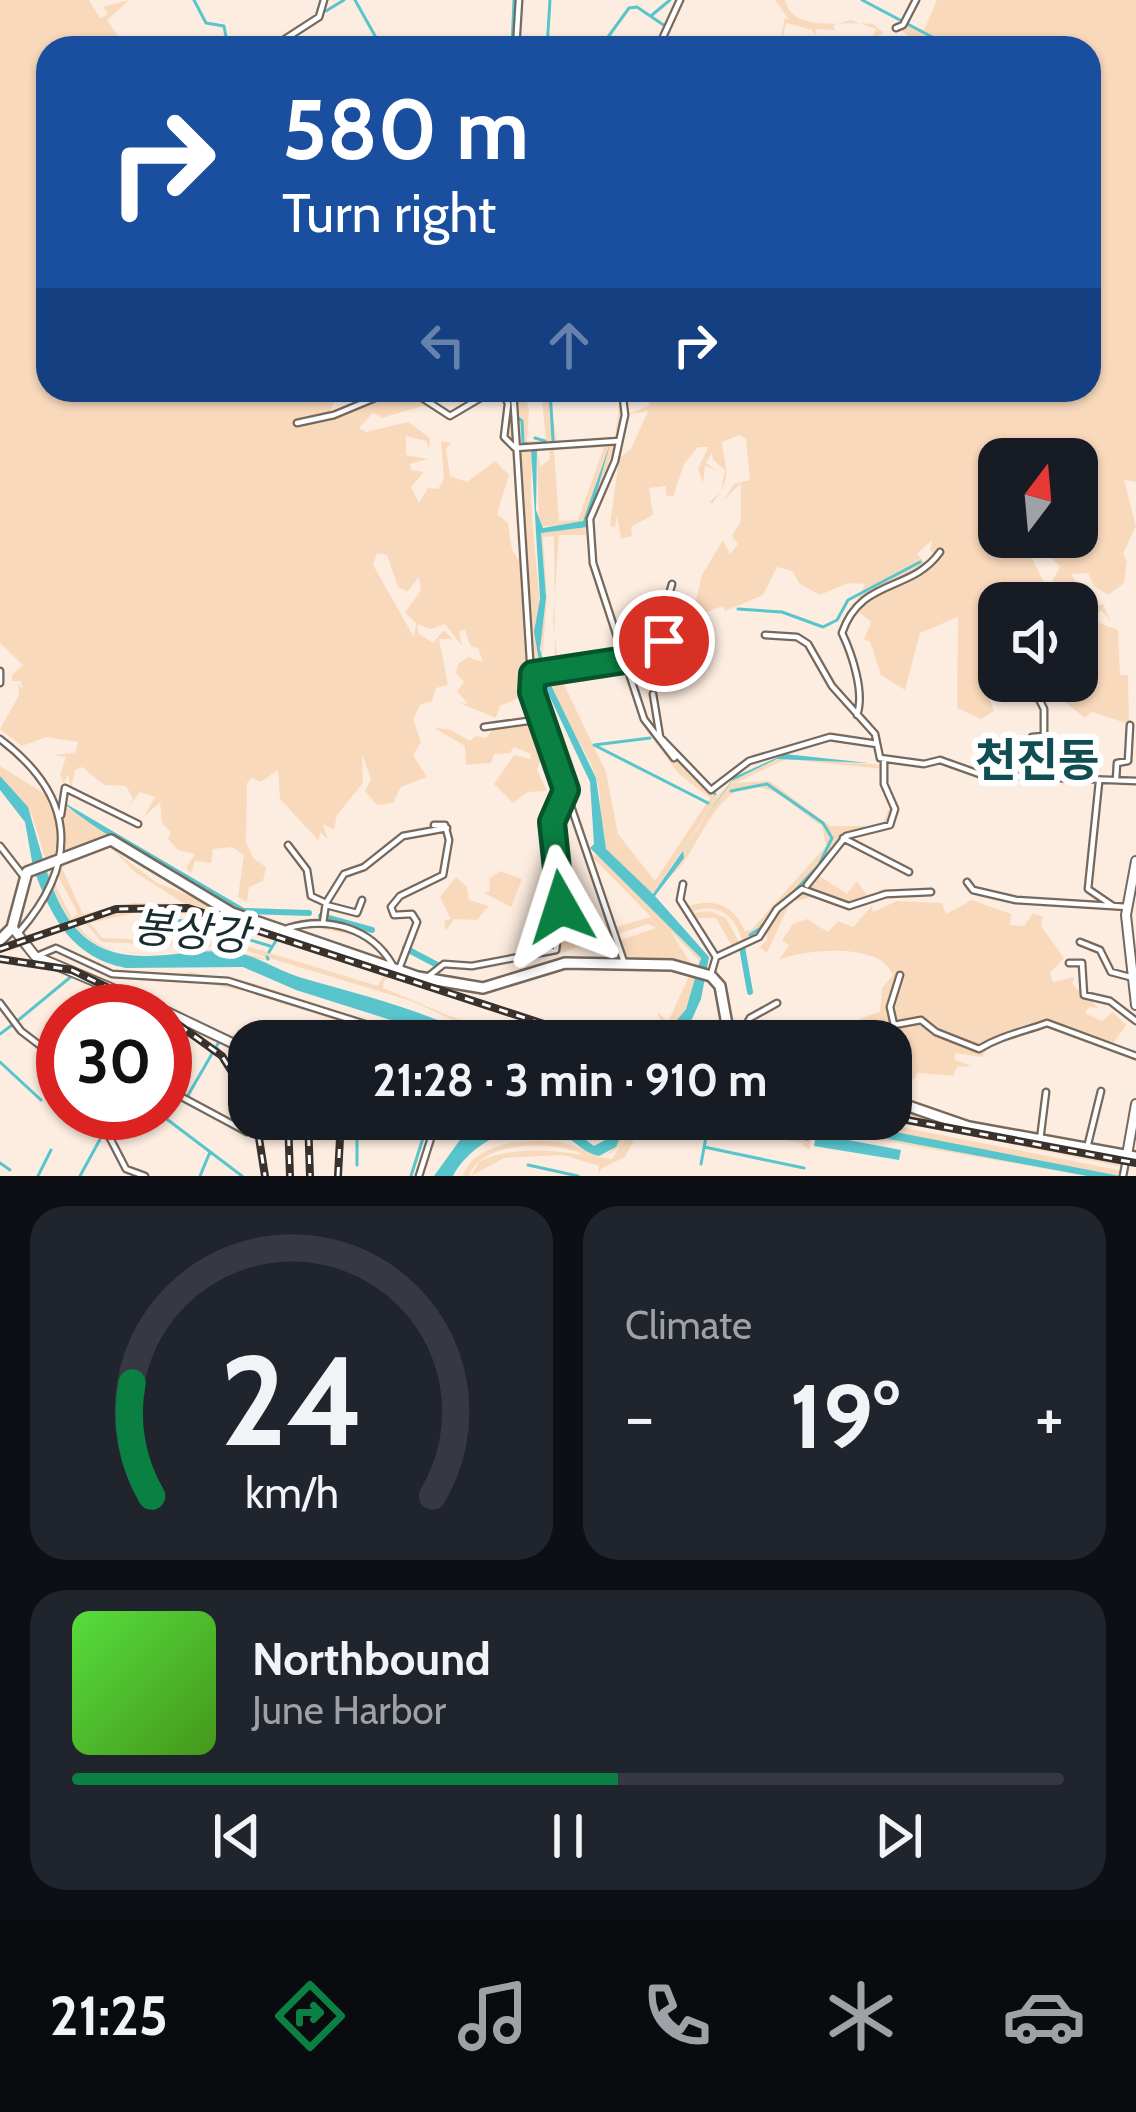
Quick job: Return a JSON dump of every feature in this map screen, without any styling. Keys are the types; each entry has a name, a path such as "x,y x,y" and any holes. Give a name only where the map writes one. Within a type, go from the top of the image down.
{"main road":[{"path":"0,940 16,929 26,874 111,840 232,913 396,968 479,988 575,963 672,965 705,974 721,990 729,1020"},
{"path":"912,1108 958,1124 1131,1156"}],"street":[{"path":"290,36 320,17 324,0"},
{"path":"517,36 519,0"},
{"path":"664,36 680,0"},
{"path":"896,28 903,25 916,0"},
{"path":"297,423 365,402"},
{"path":"428,402 450,416 480,402"},
{"path":"508,402 517,449 536,674 532,692 625,965"},
{"path":"508,402 504,437 517,449 616,441"},
{"path":"623,402 625,415 590,524 594,573 628,659 648,729 714,790 749,761 830,737 877,744"},
{"path":"857,715 861,703 842,633 853,608 887,583 917,574 940,551"},
{"path":"536,674 628,659 664,643 651,610 668,598 672,584"},
{"path":"705,974 716,957 759,937 781,905 806,888 844,838 890,825 895,809 884,784 884,759 875,734 814,660 808,644 797,637 765,634"},
{"path":"0,671 0,683"},
{"path":"653,694 660,736 675,756"},
{"path":"1030,777 1032,737 1044,736 1040,702"},
{"path":"484,727 542,719"},
{"path":"1116,780 1117,763 1128,761 1130,725"},
{"path":"0,739 47,783 60,818"},
{"path":"884,759 924,764 940,760 982,775 1136,781"},
{"path":"1099,780 1088,889 1113,906"},
{"path":"102,984 37,956 16,929 44,900 52,882 60,858 65,788 138,824"},
{"path":"557,955 562,893 552,822 566,790"},
{"path":"434,825 447,828"},
{"path":"324,919 326,904 344,874 364,867 387,845 447,828"},
{"path":"283,930 324,919 368,936 396,968 417,922 412,914 394,914 392,905 443,875 447,828"},
{"path":"844,838 909,872"},
{"path":"288,845 309,874 311,896 356,913 362,900"},
{"path":"0,846 26,874"},
{"path":"1136,861 1130,977 1136,1005"},
{"path":"967,882 973,890 1004,898 1132,907"},
{"path":"683,884 680,901 716,957"},
{"path":"806,888 816,898 847,905 884,895 931,892"},
{"path":"1080,942 1100,950 1111,972 1130,977"},
{"path":"37,956 58,948 112,974 237,983 353,1020"},
{"path":"429,977 445,964 469,967 557,955 575,963"},
{"path":"1069,963 1082,963 1084,995 1110,1001 1136,1021"},
{"path":"900,975 890,1007 894,1025 921,1020 979,1049 997,1035 1019,1034 1047,1023 1136,1056"},
{"path":"0,1003 36,1042"},
{"path":"749,1020 777,1004"},
{"path":"192,1024 228,1041"},
{"path":"1087,1148 1102,1091"},
{"path":"1040,1140 1046,1092"},
{"path":"192,1102 228,1122"},
{"path":"1123,1175 1131,1156 1136,1104"},
{"path":"112,1140 127,1170 145,1176"},
{"path":"419,1176 430,1140"}],"shaded area":[{"path":"0,0 89,0 100,18 108,14 103,7 129,0 107,20 118,36 36,36 36,402 334,402 329,415 363,402 431,402 438,408 422,406 382,418 373,413 359,428 366,432 408,422 430,438 429,449 426,441 406,436 406,455 428,459 410,464 411,470 424,472 411,487 419,503 428,488 438,489 444,479 441,441 451,443 446,449 450,476 467,482 495,461 509,475 497,514 508,523 512,550 526,570 524,528 517,527 513,452 521,471 519,450 531,449 541,672 535,670 529,612 531,692 500,706 496,718 457,702 468,704 457,691 464,682 456,673 458,664 468,657 483,662 465,630 459,631 462,646 445,624 431,629 417,624 419,634 433,643 444,630 452,639 439,639 448,685 436,688 432,701 420,705 413,719 421,742 413,755 427,777 401,787 393,803 377,805 365,791 371,779 362,754 363,783 337,815 334,830 323,824 328,839 320,832 319,841 280,799 278,770 261,782 252,778 247,783 246,842 253,858 266,867 263,881 249,887 247,902 238,897 244,855 232,847 213,849 211,863 195,861 191,873 186,868 195,854 178,850 168,839 171,832 162,823 160,802 143,818 155,797 140,792 127,809 133,799 126,786 104,785 82,767 75,770 71,790 68,774 64,783 60,775 66,757 52,755 74,753 73,759 78,742 46,737 22,746 0,729 19,695 18,683 22,690 21,681 12,681 12,675 23,665 0,643","holes":["377,553 387,555 398,587 407,592 419,577 421,590 405,613 416,623 414,637 373,565"]},
{"path":"775,0 785,0 799,18 838,24 833,25 835,30 815,29 816,36 812,30 786,23 781,36 785,18 789,20"},
{"path":"937,0 1136,0 1136,482 1124,480 1136,526 1123,554 1127,561 1124,583 1108,595 1088,573 1071,574 1076,582 1052,581 1060,567 1052,558 1098,558 1098,438 978,438 978,558 1032,558 1044,582 978,582 978,702 991,702 994,711 981,719 957,708 958,617 920,633 905,690 881,675 870,641 864,640 871,622 854,608 876,591 857,601 865,584 848,583 820,595 800,584 792,571 777,567 763,595 725,611 722,606 704,613 694,608 702,575 723,540 730,554 738,544 732,536 741,521 741,483 723,501 734,484 750,480 746,439 740,435 722,442 726,473 721,490 725,470 713,460 712,452 706,463 716,470 705,466 703,483 698,469 708,447 698,447 684,464 673,497 666,495 666,486 649,488 653,515 631,527 632,536 621,539 617,515 615,527 610,526 619,458 631,449 648,411 626,415 648,402 1101,402 1101,36 908,36 899,28 905,23 924,30","holes":["932,540 930,550 936,555 931,562 920,571 903,577 927,565 917,554"]},
{"path":"505,402 527,402 527,441 546,441 542,402 551,402 557,442 615,437 622,402 618,439 514,445 506,437"},
{"path":"615,443 589,531 600,598 626,656 597,593 586,535 559,535 554,599 554,536 543,537 547,599 542,659 539,629 546,597 541,533 587,526 586,516 579,524 539,527 537,448 540,467 550,459 549,447","holes":["604,447 578,520 559,521 554,450"]},
{"path":"1098,623 1118,630 1120,675 1128,675 1129,724 1092,712 1085,718 1065,702 1098,702"},
{"path":"555,635 559,669 546,672 544,666 555,662"},
{"path":"627,661 647,729 716,797 737,778 783,757 882,765 883,769 786,759 735,783 770,781 830,826 881,826 893,801 887,826 845,835 808,883 818,875 847,894 857,881 869,898 836,902 816,894 807,884 802,889 813,897 790,902 767,953 760,947 767,940 766,926 743,943 736,925 724,913 709,908 690,913 710,911 726,918 740,944 732,946 716,918 689,918 687,907 714,903 735,915 745,931 751,930 826,846 822,826 773,792 748,787 720,806 679,869 668,877 710,809 653,894 620,868 606,849 595,774 546,675","holes":["626,663 646,730 679,774 710,798 655,881 618,834 606,772 559,674"]},
{"path":"540,676 557,720 544,713 591,854 600,856 700,956 699,968 698,959 671,932 693,967 625,961 618,941 656,928 648,924 558,954 564,925 577,925 580,931 607,923 567,796 559,805 558,780 541,758 537,770 547,791 528,792 513,803 494,784 514,755 530,759 531,754 514,747 510,753 494,754 491,763 466,765 465,746 434,728 449,729 470,741 476,736 486,738 495,726 540,721 583,835 534,692","holes":["594,859 651,917 616,927"]},
{"path":"0,766 61,804 59,849 46,862 32,815 0,776"},
{"path":"63,805 213,898 249,911 248,915 238,913 117,842 62,854"},
{"path":"109,842 230,914 383,960 361,938 309,923 345,928 375,945 390,964 370,959 543,1020 305,944 530,1020 389,977 384,981 383,988 459,1020 453,1020 411,1001 237,948 102,942 84,922 77,924 91,938 120,951 104,947 87,938 72,922 45,866 72,918 78,914 57,874 60,860","holes":["114,845 209,903 157,883 112,849 136,873 185,904 133,903 83,914 62,868 71,858","147,910 201,915 383,976 378,986 240,944 102,938 90,923"]},
{"path":"500,871 522,879 511,907 484,893 490,891 489,879"},
{"path":"456,877 467,887 469,900 489,906 477,920 454,919 446,931 444,921 451,919 440,897"},
{"path":"972,900 1011,914 1010,925 1024,926 1033,913 1043,917 1041,926 1064,958 1050,973 1053,982 1074,977 1072,984 1099,1008 1089,1007 1085,1013 1102,1021 1113,1012 1126,1025 1112,1045 1063,1026 1037,1022 966,1046 987,1049 982,1057 955,1053 955,1060 972,1066 957,1067 953,1076 918,1073 912,1081 912,1020 859,1020 880,1012 882,988 893,975 886,964 842,951 779,960 789,945 782,940 793,924 807,919 828,932 838,921 853,927 872,906 873,912 897,901 942,903 946,914"},
{"path":"222,950 270,960 213,952 167,953"},
{"path":"586,963 643,964 689,972 564,968 524,979 558,966"},
{"path":"189,972 256,984 363,1020 336,1020 244,991 194,981 196,975 180,975"},
{"path":"697,973 685,1008 679,1020 669,1020 690,974"},
{"path":"912,1109 1126,1157 1010,1139 1125,1162 1124,1167 912,1123 1005,1138 912,1119"},
{"path":"912,1129 1123,1171 1120,1176 912,1136"},
{"path":"620,1140 634,1140 625,1157 601,1169 598,1176 599,1166 563,1155 504,1158 471,1176 479,1162 469,1176 463,1176 480,1155 507,1144 554,1142 605,1155","holes":["520,1146 556,1147 584,1155 517,1151 479,1162"]},
{"path":"878,1140 894,1140 1087,1176"}],"water":[{"path":"610,444 587,527 541,533 546,597 540,649 546,672 541,672 534,632 540,599 531,449 537,448 536,510 543,528 583,521"},
{"path":"546,675 596,778 606,849 653,894 683,851 684,858 655,896 709,957 692,1020 677,1020 686,1009 701,958 590,848 594,844 590,782 540,676"},
{"path":"785,754 869,763 777,759 732,781 701,824 734,777"},
{"path":"0,776 28,807 44,863 33,867 25,822 0,790"},
{"path":"63,802 249,911 153,863"},
{"path":"45,866 69,919 84,936 109,951 143,956 240,954 435,1020 391,1020 296,990 243,967 126,968 107,963 66,933 34,870"},
{"path":"912,1135 1120,1176 1087,1176 894,1140 912,1140"},
{"path":"460,1140 490,1140 470,1154 453,1176 434,1176"},
{"path":"570,1140 586,1140 594,1146 619,1140 599,1156"},
{"path":"815,1140 848,1140 901,1150 899,1160 814,1146"}],"waterway":[{"path":"194,0 206,23 224,26 226,36"},
{"path":"326,11 344,0"},
{"path":"355,0 375,36"},
{"path":"512,36 514,0"},
{"path":"548,36 550,0"},
{"path":"652,15 670,0"},
{"path":"862,0 930,36"},
{"path":"609,36 629,8 637,7 665,26"},
{"path":"551,402 553,440"},
{"path":"514,415 522,421 523,443 528,444"},
{"path":"535,438 545,441"},
{"path":"738,609 782,612 823,627 837,620 848,600 920,562"},
{"path":"622,625 631,621"},
{"path":"638,690 643,711"},
{"path":"650,738 594,745 708,803"},
{"path":"678,759 715,794"},
{"path":"731,791 767,784 823,823 832,838 819,865 761,927"},
{"name":"봉상강","path":"244,911 309,913"},
{"path":"321,916 372,930"},
{"name":"봉상강","path":"142,919 187,921 270,946"},
{"path":"750,935 759,929"},
{"path":"269,952 280,934"},
{"path":"742,947 750,992"},
{"path":"405,948 441,967"},
{"path":"16,1022 73,975"},
{"path":"0,1034 12,1025"},
{"path":"192,1035 213,1052 192,1088"},
{"path":"219,1042 216,1047 228,1061"},
{"path":"0,1062 36,1095"},
{"path":"192,1138 242,1176"},
{"path":"80,1176 100,1140"},
{"path":"357,1140 357,1165"},
{"path":"411,1176 422,1140"},
{"path":"701,1164 705,1140"},
{"path":"704,1147 804,1168"},
{"path":"38,1176 51,1150"},
{"path":"200,1176 210,1152"},
{"path":"0,1163 10,1170"},
{"path":"528,1165 578,1176"}],"railway":[{"path":"0,949 116,909 188,908 532,1020"},
{"path":"0,959 72,970 101,984"},
{"path":"192,1034 228,1066"},
{"path":"912,1121 1136,1163"},
{"path":"259,1140 265,1176"},
{"path":"289,1140 290,1176"},
{"path":"309,1140 310,1176"},
{"path":"338,1176 340,1140"}],"district":[{"name":"천진동","path":"1037,760"}],"route":[{"path":"561,907 561,870 552,822 566,790 532,692 533,674 625,660 664,641"}]}
